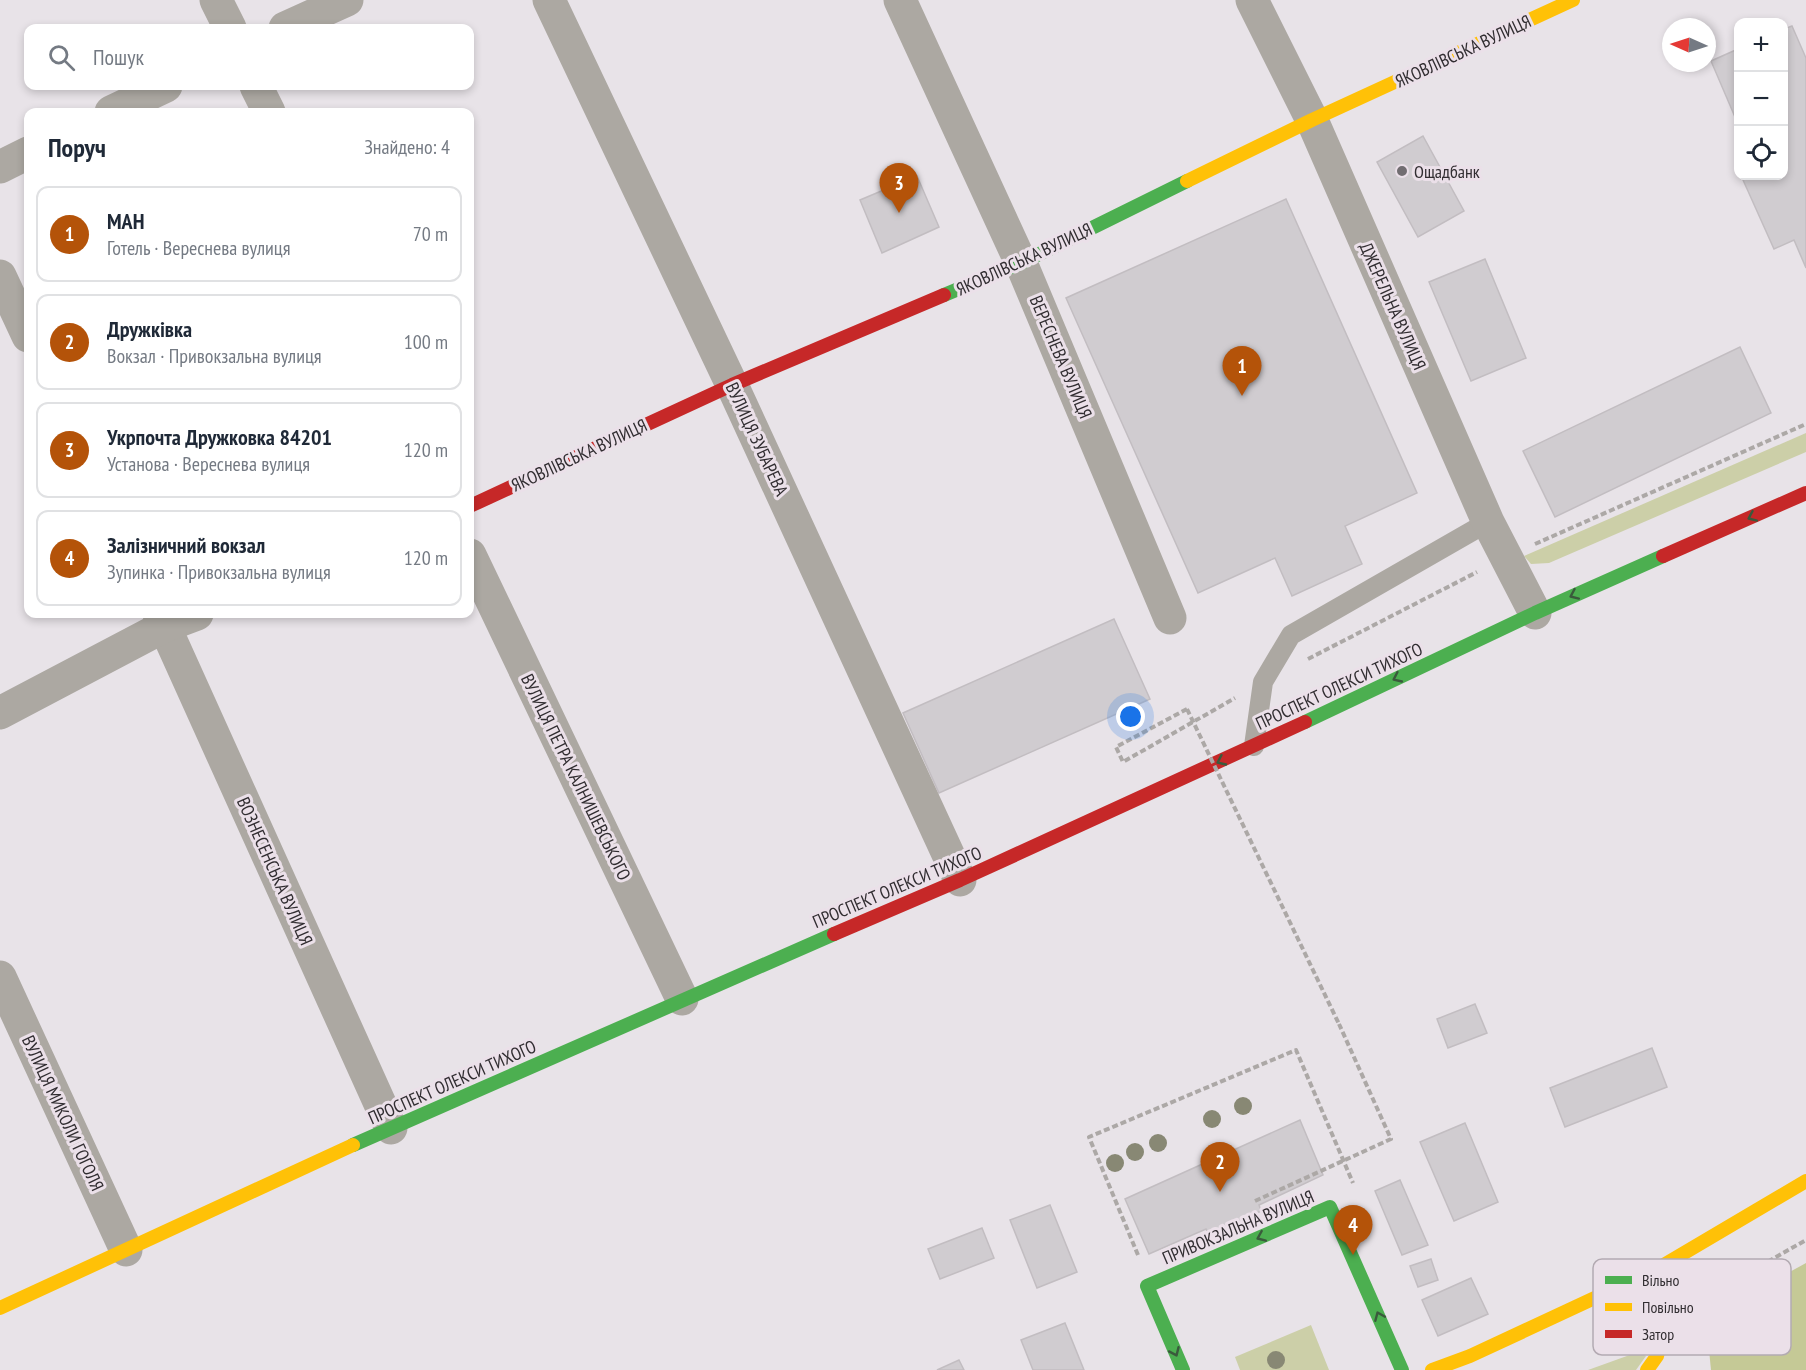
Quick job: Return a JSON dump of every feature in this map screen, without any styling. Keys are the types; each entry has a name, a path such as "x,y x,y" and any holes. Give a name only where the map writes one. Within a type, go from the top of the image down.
{"street":[{"path":"216,0 228,24"},
{"path":"294,24 347,0"},
{"name":"ВУЛИЦЯ ЗУБАРЕВА","path":"549,0 732,385 960,880"},
{"name":"ВЕРЕСНЕВА ВУЛИЦЯ","path":"900,0 1021,263 1170,618"},
{"name":"ДЖЕРЕЛЬНА ВУЛИЦЯ","path":"1251,0 1312,120 1488,522 1535,613"},
{"name":"ЯКОВЛІВСЬКА ВУЛИЦЯ","path":"474,504 732,385 1021,263 1312,120 1573,0"},
{"path":"119,108 158,90"},
{"path":"258,90 267,108"},
{"path":"0,167 24,155"},
{"path":"0,276 24,327"},
{"name":"ПРОСПЕКТ ОЛЕКСИ ТИХОГО","path":"0,1308 391,1128 682,999 960,880 1254,746 1535,613 1806,493"},
{"name":"ВУЛИЦЯ ПЕТРА КАЛНИШЕВСЬКОГО","path":"474,563 682,999"},
{"path":"0,713 162,620"},
{"name":"ВОЗНЕСЕНСЬКА ВУЛИЦЯ","path":"162,620 391,1128"},
{"name":"ВУЛИЦЯ МИКОЛИ ГОГОЛЯ","path":"0,977 126,1250"},
{"path":"1674,1259 1806,1181"},
{"name":"ПРИВОКЗАЛЬНА ВУЛИЦЯ","path":"1184,1370 1147,1286 1330,1207 1402,1370"},
{"path":"1432,1370 1470,1356 1593,1299"},
{"path":"1647,1370 1657,1355"}],"lane":[{"path":"1254,746 1263,682 1291,635 1488,522"}],"path":[{"path":"1246,1205 1391,1139 1339,1024 1187,709 1116,747 1123,762 1263,682 1506,557 1806,424"},
{"path":"1149,1251 1138,1256 1089,1137 1296,1050 1343,1159"},
{"path":"1772,1259 1806,1240"}],"green space":[{"path":"1806,433 1806,452 1549,563 1531,564 1524,556"},
{"path":"1806,1263 1806,1370 1711,1370 1710,1355 1791,1355 1791,1271"},
{"path":"1311,1325 1329,1370 1240,1370 1235,1357"},
{"path":"1630,1355 1646,1356 1636,1370 1588,1370"}],"building":[{"path":"1792,26 1806,58 1806,268 1794,240 1774,249 1743,180 1788,180 1788,28"},
{"path":"1734,51 1734,115 1716,72 1716,59"},
{"path":"1423,136 1464,211 1418,237 1377,162"},
{"path":"917,176 939,227 882,253 860,200"},
{"path":"1286,199 1417,493 1345,526 1362,564 1292,596 1275,558 1198,593 1066,298"},
{"path":"1485,259 1526,358 1471,381 1429,282"},
{"path":"1740,347 1771,413 1555,517 1523,451"},
{"path":"1114,619 1150,699 939,793 903,713"},
{"path":"1475,1004 1487,1033 1448,1048 1437,1019"},
{"path":"1652,1048 1667,1087 1565,1127 1550,1088"},
{"path":"1300,1120 1323,1175 1259,1205 1261,1211 1209,1235 1206,1229 1149,1254 1125,1199"},
{"path":"1465,1123 1498,1202 1454,1221 1420,1142"},
{"path":"1400,1180 1428,1245 1402,1255 1375,1191"},
{"path":"1050,1205 1077,1272 1037,1288 1010,1220"},
{"path":"982,1228 994,1258 940,1279 928,1249"},
{"path":"1431,1259 1438,1280 1418,1287 1410,1266"},
{"path":"1471,1278 1488,1314 1438,1336 1422,1300"},
{"path":"1065,1323 1084,1370 1033,1370 1021,1340"},
{"path":"959,1360 964,1370 937,1370"}],"traffic: fast":[{"path":"944,295 1021,263 1187,181"},
{"path":"1305,722 1535,613 1663,556"},
{"path":"353,1145 834,934"},
{"path":"1183,1370 1147,1286 1330,1207 1402,1370"}],"traffic: slow":[{"path":"1187,181 1312,120 1573,0"},
{"path":"0,1308 353,1145"},
{"path":"1674,1259 1806,1181"},
{"path":"1432,1370 1470,1356 1593,1299"},
{"path":"1647,1370 1657,1355"}],"traffic: jam":[{"path":"474,504 732,385 944,295"},
{"path":"1663,556 1806,493"},
{"path":"834,934 960,880 1305,722"}],"place":[{"name":"Ощадбанк","path":"1402,171"},
{"name":"Укрпочта Дружковка 84201","path":"899,213"},
{"name":"МАН","path":"1242,396"},
{"name":"Дружківка","path":"1220,1192"},
{"name":"Залізничний вокзал","path":"1353,1255"}]}
